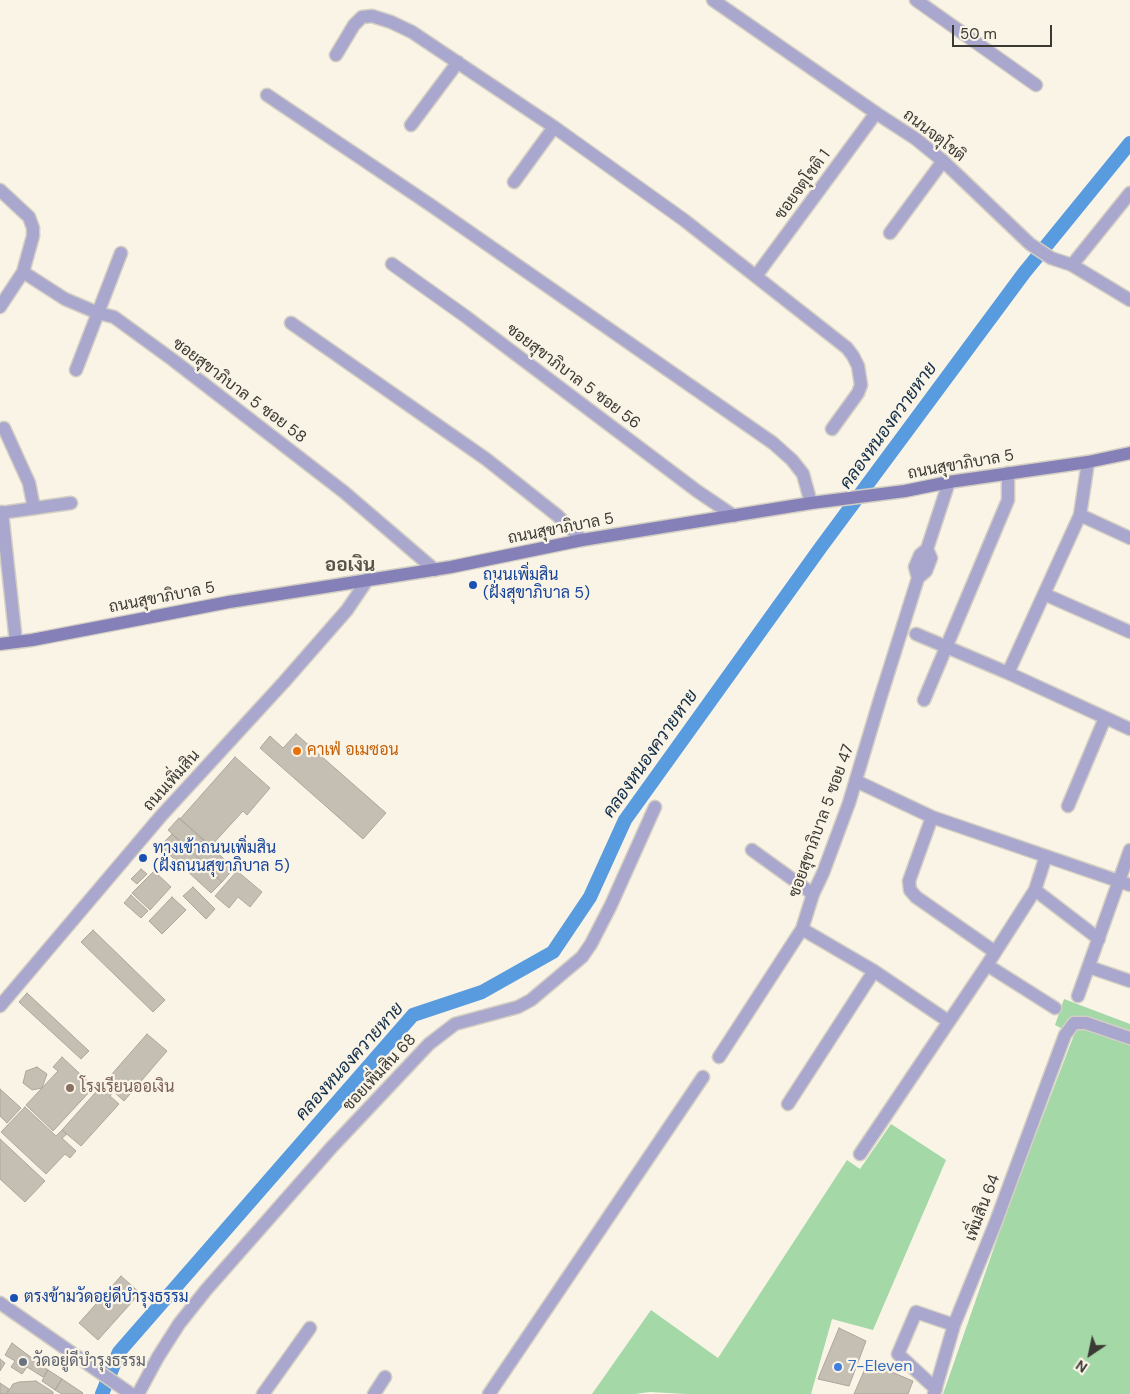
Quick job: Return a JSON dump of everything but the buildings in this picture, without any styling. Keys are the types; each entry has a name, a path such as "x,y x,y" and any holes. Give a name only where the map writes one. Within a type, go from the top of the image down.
{"main road":[{"name":"ถนนสุขาภิบาล 5","path":"0,644 71,633 229,602 435,570 582,540 1130,454"}],"street":[{"name":"ถนนจตุโชติ","path":"714,0 916,139 1030,244 1051,258 1072,265 1130,300"},
{"path":"916,0 1036,85"},
{"path":"336,55 354,25 362,17 372,16 412,32 554,127 677,215 846,348 853,356 858,366 862,385 832,429"},
{"path":"411,125 458,62"},
{"path":"267,95 432,206 773,443 792,460 803,474 812,503"},
{"name":"ซอยจตุโชติ 1","path":"756,276 876,113"},
{"path":"514,182 554,127"},
{"path":"890,233 942,161"},
{"path":"0,190 29,217 33,236 22,272 0,307"},
{"path":"1072,265 1130,192"},
{"path":"76,370 121,253"},
{"name":"ซอยสุขาภิบาล 5 ซอย 56","path":"392,264 465,316 697,491 734,516"},
{"name":"ซอยสุขาภิบาล 5 ซอย 58","path":"22,272 65,299 98,313 114,317 173,360 344,492 435,570"},
{"path":"291,323 486,459 558,516 582,540"},
{"path":"4,428 29,483 34,508"},
{"path":"1008,673 1080,515 1088,462"},
{"path":"924,700 1008,500 1008,473"},
{"name":"ซอยสุขาภิบาล 5 ซอย 47","path":"719,1057 802,929 813,894 823,873 856,781 918,578 915,567 920,555 927,549 949,482"},
{"path":"16,642 1,513 71,503"},
{"path":"1080,515 1130,538"},
{"name":"ถนนเพิ่มสิน","path":"0,1006 161,816 347,610 368,579"},
{"path":"1044,594 1130,632"},
{"path":"916,634 948,646 1130,729"},
{"path":"1068,806 1105,718"},
{"path":"856,781 932,817 1124,883"},
{"name":"ซอยเพิ่มสิน 68","path":"138,1394 179,1324 206,1290 331,1148 429,1044 455,1024 518,1007 531,1000 582,957 591,944 611,905 655,807"},
{"path":"932,817 909,881 910,890 916,897 995,952"},
{"path":"752,850 813,894"},
{"path":"1078,996 1099,939 1124,883 1130,850"},
{"path":"860,1154 1035,890 1046,856"},
{"path":"1035,890 1099,939"},
{"path":"802,929 874,971 948,1021"},
{"path":"987,965 1055,1008"},
{"path":"1089,967 1130,981"},
{"path":"788,1104 874,971"},
{"name":"เพิ่มสิน 64","path":"935,1391 954,1325 995,1224 1065,1035 1074,1023 1086,1023 1130,1038"},
{"path":"490,1394 703,1076"},
{"path":"0,1303 125,1391"},
{"path":"935,1391 898,1354 916,1312 954,1325"},
{"path":"263,1394 310,1328"},
{"path":"374,1394 385,1377"}],"green space":[{"path":"1064,999 1130,1024 1130,1394 943,1394 1010,1202 1074,1035 1055,1025"},
{"path":"891,1124 946,1160 873,1330 832,1319 811,1394 686,1394 650,1392 592,1394 651,1310 718,1358 847,1160 860,1169"}],"waterway":[{"name":"คลองหนองควายหาย","path":"102,1394 119,1352 413,1015 482,992 553,952 590,897 625,820 821,547 1024,273 1130,143"}],"place":[{"name":"ถนนเพิ่มสิน (ฝั่งสุขาภิบาล 5)","path":"473,585"},
{"name":"คาเฟ่ อเมซอน","path":"297,751"},
{"name":"ทางเข้าถนนเพิ่มสิน (ฝั่งถนนสุขาภิบาล 5)","path":"143,858"},
{"name":"โรงเรียนออเงิน","path":"70,1088"},
{"name":"ตรงข้ามวัดอยู่ดีบำรุงธรรม","path":"14,1298"},
{"name":"วัดอยู่ดีบำรุงธรรม","path":"23,1362"},
{"name":"7-Eleven","path":"838,1367"}],"district":[{"name":"ออเงิน","path":"350,566"}]}
